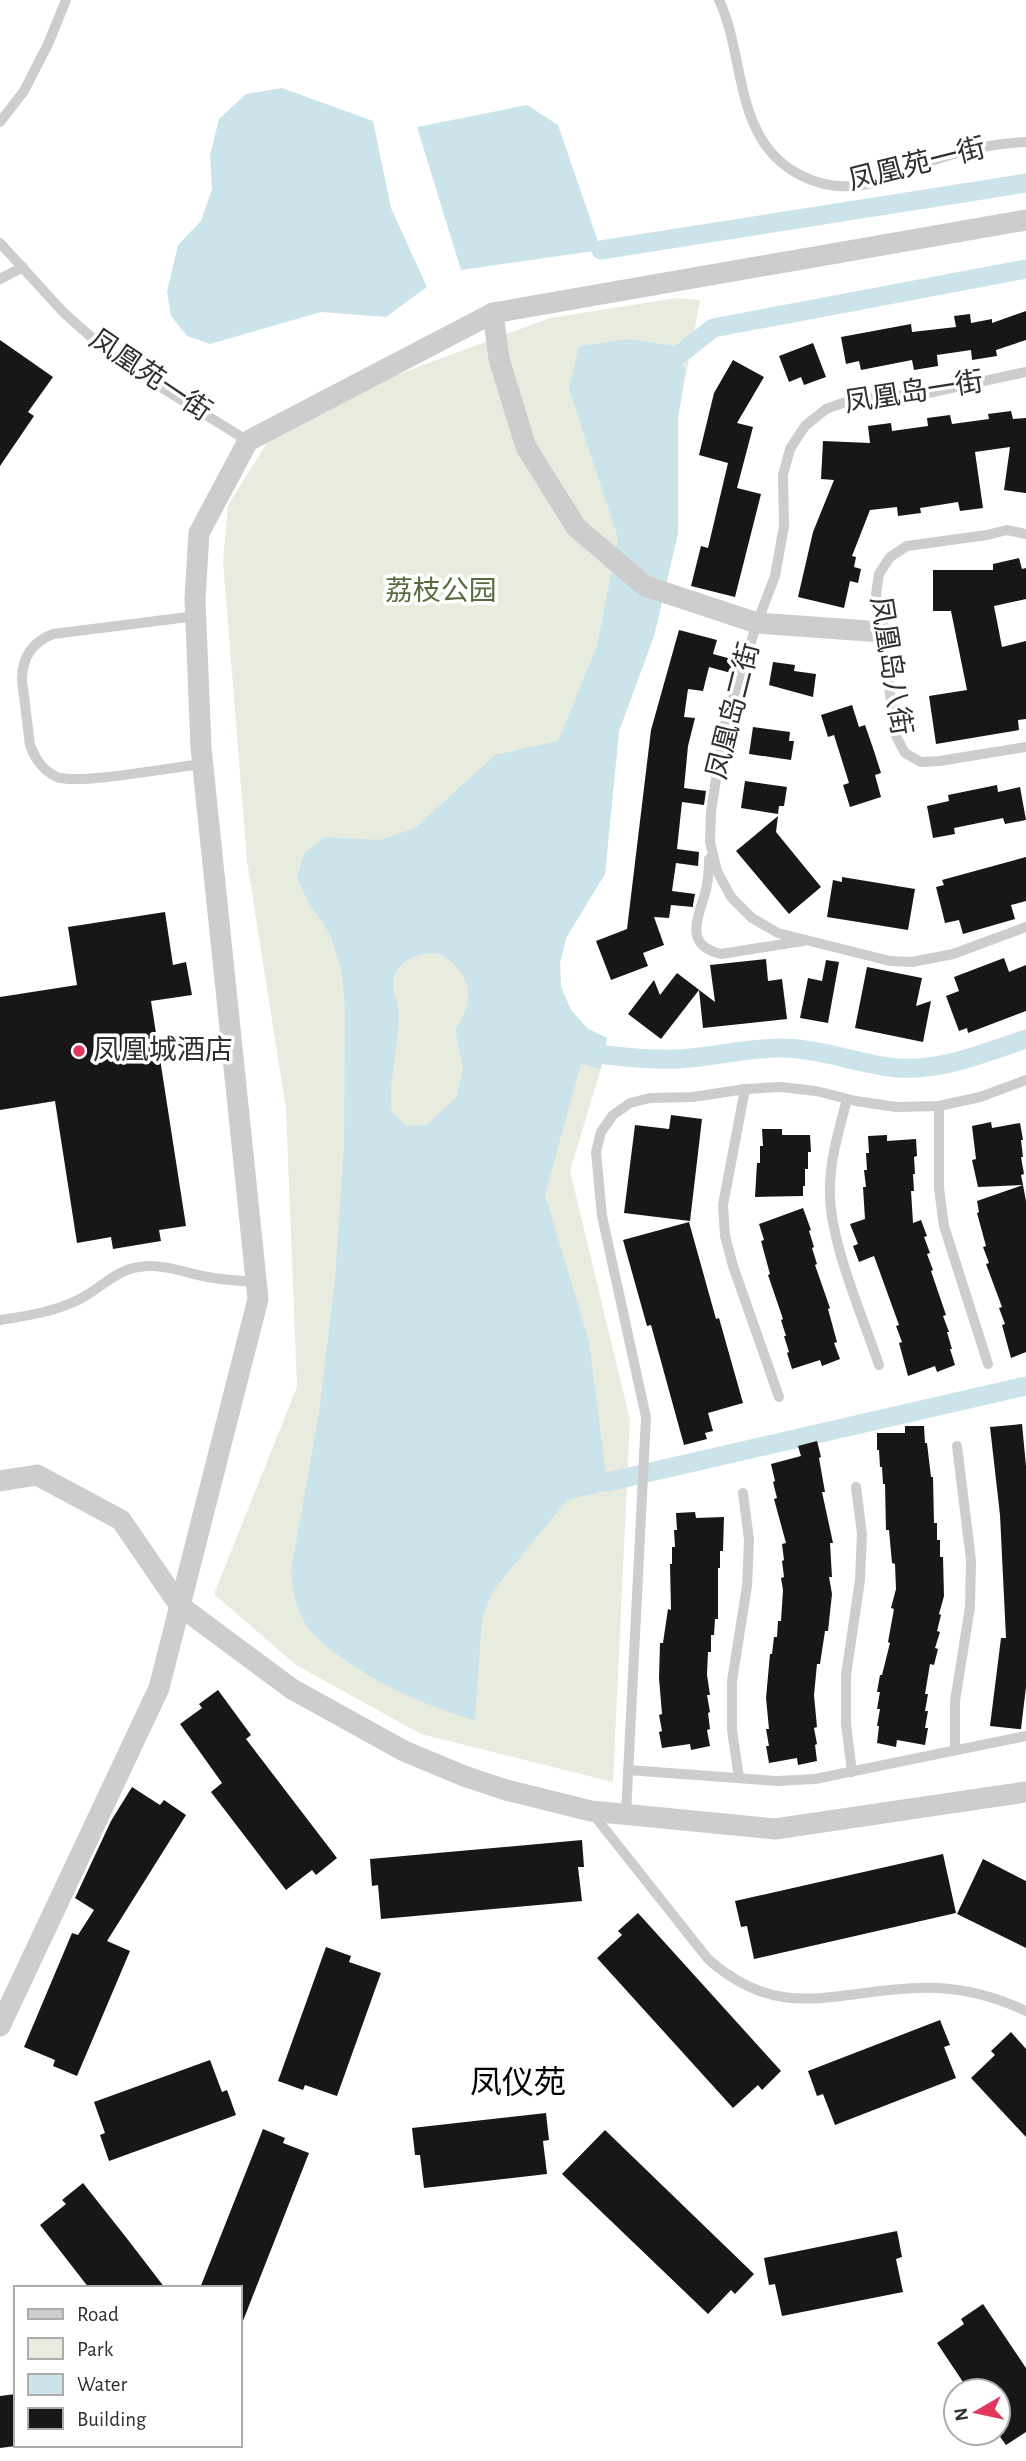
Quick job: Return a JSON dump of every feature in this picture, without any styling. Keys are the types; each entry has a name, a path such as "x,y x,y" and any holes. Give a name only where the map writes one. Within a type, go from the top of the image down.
{"street":[{"path":"0,2026 159,1688 258,1299 202,764 196,616 199,533 248,440 492,313 1026,220"},
{"path":"492,313 499,359 527,447 576,527 645,586 757,624 882,632"},
{"path":"0,1481 37,1475 121,1520 180,1606 292,1689 375,1737 434,1764 506,1790 591,1811 775,1829 1026,1792"}],"lane":[{"path":"0,121 24,91 66,0"},
{"name":"凤凰苑一街","path":"719,0 728,17 750,110 760,137 777,160 801,177 828,186 857,186 971,149 1026,142"},
{"name":"凤凰苑一街","path":"0,243 64,313 117,360 248,440"},
{"path":"0,279 23,267"},
{"name":"凤凰岛一街","path":"757,624 775,576 784,526 783,475 790,449 804,426 826,409 851,400 928,393 1026,372"},
{"name":"凤凰岛八街","path":"1026,534 1007,530 907,545 890,557 879,574 876,594 896,736 905,753 921,762 1026,747"},
{"path":"196,616 52,634 43,638 29,652 22,670 22,680 30,745 40,764 57,776 78,779 202,764"},
{"name":"凤凰岛二街","path":"757,624 724,727 710,812 710,842 717,871 731,897 752,918 778,933 890,961 912,962 953,954 1026,927"},
{"path":"710,842 707,882 696,920 696,932 701,943 710,951 721,954 807,940"},
{"path":"625,1814 646,1417 602,1216 596,1152 601,1132 613,1115 630,1103 650,1098 693,1097 781,1087 896,1107 939,1106 980,1097 1026,1080"},
{"path":"745,1089 723,1205 725,1236 779,1397"},
{"path":"847,1099 832,1164 831,1216 879,1365"},
{"path":"939,1106 939,1188 944,1226 988,1364"},
{"path":"0,1320 60,1308 97,1289 113,1276 138,1266 164,1266 211,1278 256,1282"},
{"path":"955,1750 955,1701 970,1607 971,1560 957,1446"},
{"path":"852,1772 846,1724 846,1675 860,1580 862,1534 856,1487"},
{"path":"739,1778 732,1730 732,1681 747,1587 749,1540 743,1493"},
{"path":"628,1770 739,1778 815,1779 1026,1736"},
{"path":"591,1811 708,1959 723,1973 749,1988 778,1997 811,2000 915,1988 940,1988 988,1996 1026,2011"}],"green space":[{"name":"荔枝公园","path":"677,298 700,300 678,418 678,533 654,636 619,731 605,874 566,938 560,963 561,987 571,1010 588,1029 607,1038 605,1055 570,1171 630,1420 613,1782 421,1734 296,1665 214,1594 297,1387 286,1109 247,861 223,561 228,505 275,430 391,377 550,318"}],"water":[{"path":"282,88 373,121 391,208 427,287 386,317 321,312 210,344 187,336 171,316 167,292 178,245 201,221 212,189 210,155 219,119 246,94"},
{"path":"527,105 558,125 601,250 461,270 417,127"},
{"path":"631,339 675,346 685,371 678,418 678,533 654,636 619,731 605,874 566,938 560,962 561,987 571,1010 588,1029 607,1038 601,1069 581,1064 545,1195 589,1341 608,1490 567,1500 493,1591 482,1619 475,1721 407,1695 359,1670 313,1634 299,1611 295,1598 291,1571 319,1413 335,1279 344,1145 345,1011 342,972 330,934 308,902 297,878 304,853 325,837 380,840 415,828 495,755 558,741 597,646 618,538 569,389 579,346","holes":["438,953 464,978 468,997 462,1018 455,1030 463,1068 457,1096 427,1125 407,1126 392,1112 391,1100 399,1014 393,985 395,974 403,963 417,956"]}],"building":[{"path":"1026,311 1026,340 996,350 997,356 972,360 971,350 937,355 938,366 914,370 912,360 861,370 859,361 846,364 841,337 911,324 912,332 956,327 954,316 970,314 971,323 992,319 992,323"},
{"path":"0,340 53,377 28,412 34,416 0,466"},
{"path":"813,343 826,377 804,385 801,377 789,382 779,356"},
{"path":"733,360 764,377 737,423 753,427 737,488 761,494 735,597 691,586 701,546 708,548 728,463 699,455 714,393"},
{"path":"1011,411 1013,419 1026,418 1026,493 1004,490 1010,447 975,452 983,508 960,511 958,502 920,508 921,513 898,516 897,507 870,510 852,556 856,557 854,567 861,569 858,583 850,581 844,608 798,597 813,532 834,480 821,479 823,441 870,443 868,426 891,423 892,431 928,426 927,418 950,415 952,424 989,419 988,414"},
{"path":"1019,558 1022,569 1026,568 1026,599 994,606 1002,647 1026,641 1026,719 1018,720 1019,730 936,744 929,696 967,690 951,611 933,611 933,570 993,570 993,564"},
{"path":"679,630 717,640 713,654 735,660 731,673 709,667 703,691 688,689 684,717 695,718 688,746 684,788 706,791 704,805 682,802 677,849 699,852 698,866 676,863 672,891 695,894 693,907 671,905 669,918 654,917 664,945 643,953 648,966 611,980 596,941 627,929 651,730"},
{"path":"773,662 795,665 794,671 816,674 813,697 769,685"},
{"path":"852,705 859,727 865,725 881,773 875,775 881,797 850,807 843,785 849,783 834,735 828,737 821,715"},
{"path":"753,727 790,732 789,741 794,741 791,760 749,754"},
{"path":"745,781 787,787 784,806 779,806 778,814 741,808"},
{"path":"997,785 998,792 1020,787 1026,820 1005,824 1003,818 954,828 955,834 933,838 927,806 949,801 948,795"},
{"path":"778,816 776,832 821,887 789,914 736,851"},
{"path":"1026,857 1026,901 1011,905 1015,919 963,934 959,920 945,923 936,887 944,885 942,880"},
{"path":"842,877 915,889 908,930 827,917 833,880 842,882"},
{"name":"凤凰城酒店","path":"165,912 173,965 186,962 192,995 151,1001 186,1226 159,1230 161,1241 113,1249 111,1237 77,1243 55,1101 0,1110 0,997 77,985 68,927"},
{"path":"1004,958 1009,972 1026,965 1026,1011 968,1033 967,1028 959,1031 946,996 959,991 954,977"},
{"path":"766,959 768,981 782,979 787,1019 703,1028 699,990 661,1039 628,1014 654,980 660,995 677,973 715,1002 710,965"},
{"path":"826,960 839,962 828,1023 800,1018 808,978 822,981"},
{"path":"867,967 922,978 916,1006 931,1001 923,1042 855,1028"},
{"path":"671,1115 702,1119 690,1221 624,1213 635,1125 669,1129"},
{"path":"991,1122 992,1128 1020,1123 1023,1140 1023,1185 978,1187 972,1160 976,1159 972,1126"},
{"path":"762,1129 782,1129 782,1135 810,1135 811,1152 808,1152 803,1196 755,1197 757,1163 760,1163 760,1146 763,1146"},
{"path":"887,1135 887,1141 916,1139 914,1191 911,1191 913,1223 921,1220 927,1236 924,1237 930,1253 927,1254 946,1315 943,1316 955,1365 937,1372 935,1366 908,1376 899,1343 902,1342 896,1326 899,1325 874,1256 859,1262 853,1246 858,1244 850,1224 865,1219 863,1187 866,1187 864,1170 867,1170 866,1153 869,1153 868,1136"},
{"path":"1023,1185 1026,1201 1026,1352 1011,1358 1002,1325 1005,1324 999,1308 1002,1307 986,1264 989,1263 983,1247 986,1246 977,1213 977,1201"},
{"path":"803,1208 811,1230 812,1248 817,1264 815,1265 830,1308 828,1309 837,1342 834,1343 840,1359 822,1366 820,1360 792,1369 781,1320 783,1319 768,1275 770,1274 761,1241 764,1240 759,1224"},
{"path":"689,1222 743,1403 708,1413 713,1431 705,1433 707,1439 684,1445 651,1325 647,1326 623,1240"},
{"path":"1022,1424 1026,1466 1026,1687 1019,1729 990,1726 1001,1638 1006,1638 1000,1515 990,1427"},
{"path":"905,1426 924,1426 933,1477 934,1523 937,1523 937,1540 940,1540 940,1557 943,1557 944,1596 937,1631 940,1632 935,1648 938,1649 934,1665 930,1664 925,1694 928,1694 925,1711 928,1711 925,1728 928,1728 925,1745 897,1740 896,1747 877,1743 880,1692 877,1692 890,1643 888,1642 894,1609 891,1608 896,1589 895,1564 892,1563 889,1530 886,1530 885,1484 877,1450 877,1433 905,1433"},
{"path":"817,1441 825,1492 822,1492 833,1543 830,1543 832,1577 829,1577 832,1594 828,1631 825,1631 820,1664 817,1664 814,1695 817,1761 798,1765 797,1758 769,1763 766,1746 769,1746 766,1729 769,1729 766,1698 770,1654 774,1637 777,1637 778,1621 781,1621 781,1578 784,1577 782,1544 786,1543 774,1499 777,1498 771,1464 801,1456 798,1446"},
{"path":"695,1512 696,1518 724,1517 723,1551 720,1551 718,1568 718,1619 715,1619 714,1635 711,1635 711,1652 708,1652 710,1695 707,1695 710,1729 707,1730 710,1746 691,1750 690,1744 662,1748 659,1732 662,1731 659,1715 662,1714 660,1643 663,1643 668,1609 671,1610 670,1564 672,1547 675,1547 674,1530 677,1530 676,1513"},
{"path":"218,1690 251,1735 246,1739 337,1858 316,1875 312,1870 286,1890 211,1792 222,1783 180,1724 202,1708 199,1704"},
{"path":"132,1787 160,1805 164,1800 186,1815 107,1941 130,1951 77,2076 53,2066 55,2060 24,2047 72,1933 78,1935 94,1910 75,1898 111,1821"},
{"path":"582,1840 584,1867 578,1867 582,1901 381,1919 378,1885 372,1886 370,1859"},
{"path":"943,1854 956,1913 754,1959 747,1926 741,1927 735,1901"},
{"path":"983,1859 1026,1881 1026,1948 957,1914"},
{"path":"638,1913 781,2071 762,2090 758,2085 733,2108 597,1958 622,1935 618,1931"},
{"path":"326,1947 351,1956 349,1962 381,1973 337,2096 305,2085 303,2090 278,2081"},
{"path":"940,2020 950,2045 944,2047 956,2078 835,2125 823,2094 817,2096 808,2071"},
{"path":"1011,2032 1026,2049 1026,2137 971,2078 995,2055 991,2051"},
{"path":"210,2060 222,2092 227,2090 236,2115 109,2161 100,2135 105,2133 94,2102"},
{"path":"546,2113 549,2140 543,2141 547,2174 424,2188 420,2155 415,2155 412,2128"},
{"path":"263,2129 285,2138 283,2143 309,2153 242,2323 242,2286 201,2286"},
{"path":"605,2130 754,2274 735,2294 731,2290 708,2314 562,2174"},
{"path":"83,2183 163,2286 87,2286 40,2225 66,2204 62,2200"},
{"path":"897,2231 902,2257 896,2259 903,2292 782,2316 775,2284 769,2285 764,2258"},
{"path":"983,2304 1026,2368 1026,2432 1012,2441 1012,2377 960,2377 937,2343 964,2324 961,2319"},
{"path":"14,2394 14,2446 0,2448 0,2396"}],"waterway":[{"path":"601,250 1026,183"},
{"path":"679,355 713,328 1026,269"},
{"path":"605,1055 680,1059 781,1048 810,1051 882,1066 914,1068 963,1060 1026,1039"},
{"path":"607,1482 1026,1386"}],"place":[{"name":"凤凰城酒店","path":"79,1051"}],"district":[{"name":"凤仪苑","path":"518,2083"}]}
